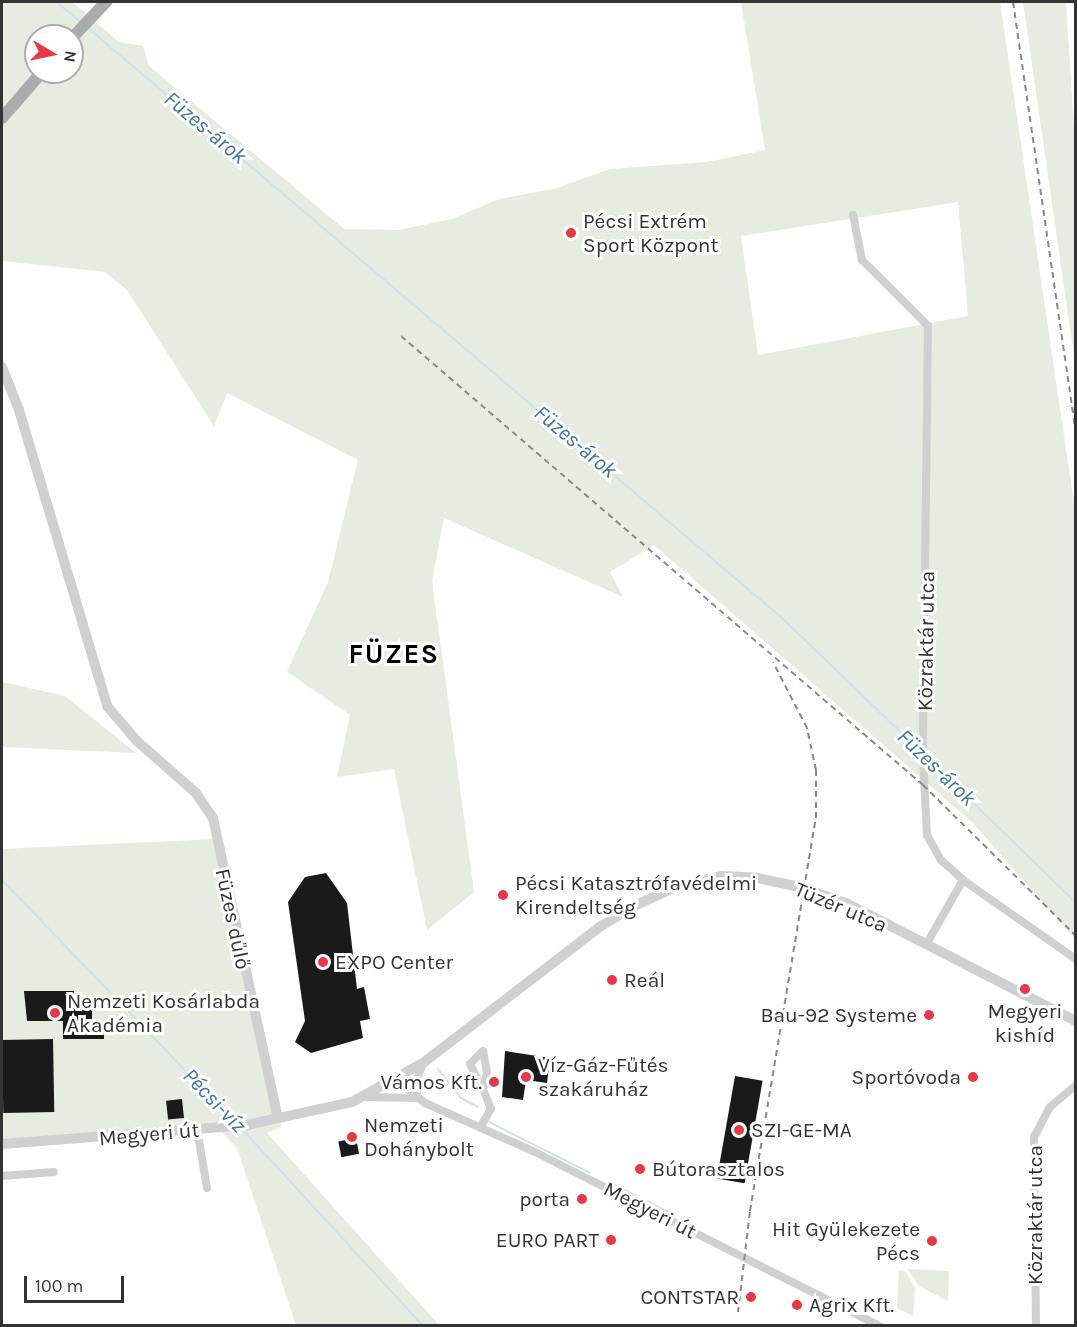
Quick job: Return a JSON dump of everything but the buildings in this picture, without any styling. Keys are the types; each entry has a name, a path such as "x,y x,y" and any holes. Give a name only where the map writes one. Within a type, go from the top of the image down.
{"main road":[{"path":"84,26 106,2"},
{"path":"2,118 32,84"}],"street":[{"name":"Közraktár utca","path":"853,215 861,260 927,322 931,355 923,752 927,835 938,857 963,880 1076,960"},
{"name":"Füzes dűlő","path":"2,367 19,410 107,706 137,741 196,793 213,818 278,1118"},
{"name":"Tüzér utca","path":"397,1081 601,926 643,902 680,885 722,876 757,878 800,887 848,904 1076,1021"},
{"path":"926,945 963,880"},
{"path":"417,1098 416,1082 423,1063"},
{"name":"Megyeri út","path":"2,1144 197,1130 260,1123 308,1113 364,1096 397,1081 417,1098 481,1126 880,1326"},
{"name":"Közraktár utca","path":"1036,1326 1034,1137 1050,1107 1076,1085"},
{"path":"481,1126 490,1109 483,1089"},
{"name":"Megyeri út","path":"364,1096 417,1098"},
{"path":"260,1123 274,1104 308,1113"},
{"path":"197,1130 207,1188"},
{"path":"2,1176 54,1172"}],"shaded area":[{"path":"2,2 72,2 119,42 143,46 149,66 344,229 399,230 452,219 499,199 554,189 610,169 707,162 765,150 741,2 1000,2 1075,510 1075,939 973,823 654,545 610,572 623,597 444,518 432,581 474,892 427,930 394,769 337,777 350,715 287,672 328,582 358,460 227,393 214,426 127,290 105,272 2,261","holes":["958,202 968,316 758,355 741,236"]},
{"path":"1023,2 1066,2 1076,159 1075,363"},
{"path":"2,682 65,696 136,753 2,747"},
{"path":"217,839 281,1127 267,1133 439,1325 296,1325 237,1148 216,1126 2,1144 2,849"},
{"path":"908,1269 949,1271 948,1301 919,1286"},
{"path":"899,1270 905,1271 915,1288 913,1316 897,1308"}],"waterway":[{"name":"Füzes-árok","path":"57,2 81,23"},
{"name":"Füzes-árok","path":"88,28 782,618 919,750"},
{"name":"Füzes-árok","path":"925,756 1076,903"},
{"name":"Pécsi-víz","path":"2,880 236,1123"},
{"path":"438,1069 461,1098 478,1107"},
{"path":"489,1122 590,1173"},
{"name":"Pécsi-víz","path":"242,1129 423,1326"},
{"path":"611,1183 637,1196"},
{"path":"645,1200 675,1215"}],"railway":[{"path":"1013,2 1076,436"},
{"path":"401,336 923,785 1076,936"},
{"path":"738,1312 750,1211 816,818 816,770 807,728 773,662"}],"place":[{"name":"Pécsi Extrém Sport Központ","path":"571,233"},
{"name":"Pécsi Katasztrófavédelmi Kirendeltség","path":"503,895"},
{"name":"EXPO Center","path":"323,962"},
{"name":"Reál","path":"612,980"},
{"name":"Megyeri kishíd","path":"1025,989"},
{"name":"Nemzeti Kosárlabda Akadémia","path":"55,1013"},
{"name":"Bau-92 Systeme","path":"929,1015"},
{"name":"Víz-Gáz-Fűtés szakáruház","path":"526,1077"},
{"name":"Sportóvoda","path":"973,1077"},
{"name":"Vámos Kft.","path":"494,1082"},
{"name":"SZI-GE-MA","path":"739,1130"},
{"name":"Nemzeti Dohánybolt","path":"352,1137"},
{"name":"Bútorasztalos","path":"640,1169"},
{"name":"porta","path":"582,1199"},
{"name":"EURO PART","path":"611,1240"},
{"name":"Hit Gyülekezete Pécs","path":"932,1241"},
{"name":"CONTSTAR","path":"751,1297"},
{"name":"Agrix Kft.","path":"797,1305"}],"district":[{"name":"FÜZES","path":"394,655"}]}
